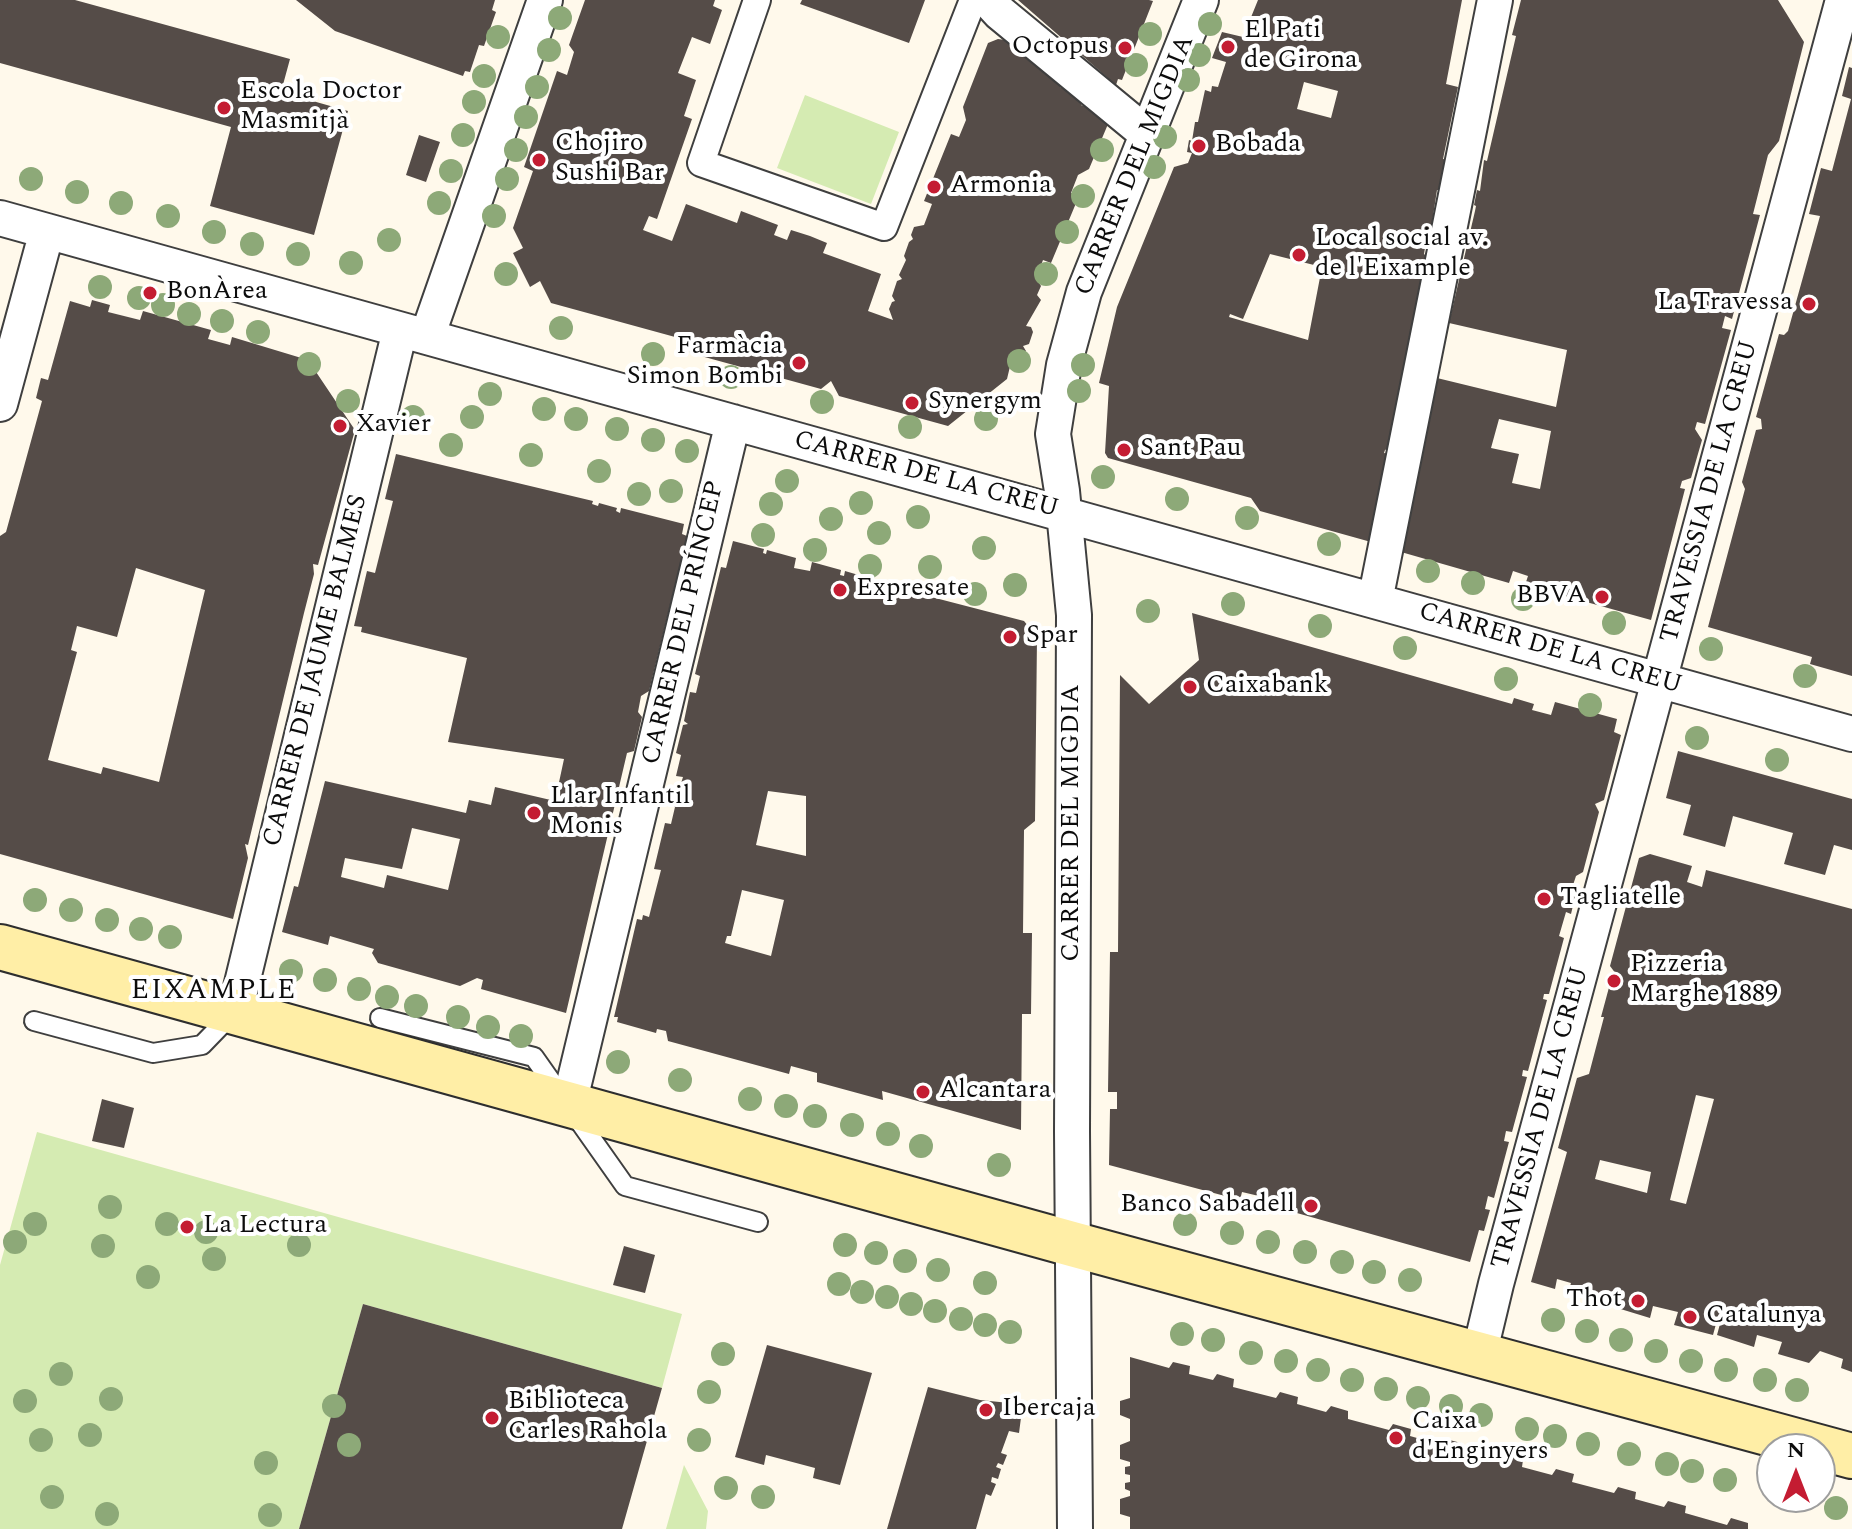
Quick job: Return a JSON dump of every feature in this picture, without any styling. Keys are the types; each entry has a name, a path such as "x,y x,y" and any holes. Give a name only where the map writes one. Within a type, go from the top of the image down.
{"main road":[{"path":"0,947 1852,1456"}],"street":[{"name":"CARRER DE JAUME BALMES","path":"235,1012 414,334 545,0"},
{"path":"757,0 701,163 884,227 987,4 1148,135"},
{"name":"CARRER DEL MIGDIA","path":"1075,1529 1072,1244 1074,615 1065,514 1053,434 1064,365 1084,292 1201,0"},
{"path":"1375,601 1495,0"},
{"name":"TRAVESSIA DE LA CREU","path":"1479,1355 1843,0"},
{"name":"CARRER DE LA CREU","path":"0,218 1852,734"},
{"path":"0,404 47,231"},
{"name":"CARRER DEL PRÍNCEP","path":"569,1104 733,422"}],"lane":[{"path":"34,1021 153,1053 202,1045 235,1012"},
{"path":"380,1018 534,1057 625,1186 758,1222"}],"green space":[{"path":"805,95 899,132 871,204 777,168"},
{"path":"37,1132 682,1314 662,1388 363,1304 299,1529 0,1529 0,1265"},
{"path":"684,1465 708,1511 706,1529 666,1529"}],"building":[{"path":"0,0 75,0 290,59 281,92 348,111 314,235 210,206 231,127 0,63"},
{"path":"296,0 495,0 492,10 496,12 484,46 479,45 470,72 465,71 463,76 335,31"},
{"path":"585,0 715,0 713,6 722,10 710,44 692,37 678,73 696,80 684,116 692,119 657,219 649,216 643,230 672,241 686,204 737,223 741,211 778,225 774,235 787,240 791,230 810,236 827,243 823,253 881,274 868,311 893,320 889,309 895,301 892,296 897,281 902,279 899,275 909,242 913,239 911,235 914,227 924,225 932,204 924,201 951,134 959,137 966,120 963,107 988,43 998,39 1012,41 1023,50 1020,52 1043,63 1041,70 1064,80 1060,87 1084,97 1081,105 1111,117 1089,169 1078,175 1071,193 1079,196 1051,263 1043,260 1036,278 1041,286 1037,295 1041,300 1026,326 1031,327 1033,332 1029,344 1023,346 1026,351 1023,358 1012,358 1007,379 948,426 839,396 831,381 821,389 690,353 686,340 551,303 540,281 530,287 513,253 523,248 513,228 533,171 524,167 557,71 567,75 574,52 569,45"},
{"path":"802,0 925,0 909,43 800,4"},
{"path":"1018,0 1153,1 1122,80 1118,79 1116,85"},
{"path":"1258,0 1462,0 1446,84 1458,87 1443,159 1448,160 1441,191 1437,190 1428,249 1425,248 1424,254 1428,258 1391,447 1384,453 1389,454 1371,542 1260,511 1251,498 1108,458 1105,453 1109,386 1099,383 1117,307 1174,167 1188,163 1192,153 1187,152 1189,140 1192,141 1205,90 1211,92 1212,86 1218,87 1226,62 1212,58 1222,32 1243,37","holes":["1304,82 1338,91 1331,118 1297,109","1270,254 1322,267 1308,340 1229,317 1230,314 1243,319"]},
{"path":"1521,0 1778,0 1804,42 1779,141 1768,155 1753,214 1760,215 1732,319 1725,316 1722,328 1731,330 1705,424 1697,422 1695,429 1702,440 1691,478 1682,481 1680,488 1685,489 1651,620 1529,586 1526,582 1528,576 1513,571 1509,583 1401,552 1437,378 1556,407 1567,350 1449,323 1477,190 1480,191 1484,160 1487,161 1516,36 1512,35","holes":["1499,419 1551,431 1540,489 1512,483 1519,454 1491,448"]},
{"path":"1849,67 1852,68 1852,676 1810,664 1812,657 1708,627 1745,489 1742,482 1756,430 1762,429 1761,419 1756,417 1779,334 1784,335 1788,331 1820,216 1809,214 1821,168 1832,171 1851,99 1842,96"},
{"path":"419,135 440,142 426,182 406,175"},
{"path":"92,300 110,305 108,312 140,320 143,311 211,330 208,339 230,345 232,337 308,360 355,430 318,565 313,564 314,574 248,845 245,844 248,858 233,919 0,854 0,536 6,532 42,401 36,398 41,378 48,380 70,301 90,307","holes":["136,568 205,590 159,782 103,767 101,774 48,760 77,652 71,650 77,626 117,637"]},
{"path":"396,454 593,501 592,504 598,506 599,503 617,508 616,511 620,513 621,508 684,524 682,534 687,536 649,691 641,696 638,712 642,717 634,751 627,753 566,1013 481,989 483,980 477,978 460,986 378,963 372,953 374,949 330,936 328,945 282,932 294,886 298,887 325,781 466,813 469,800 491,805 495,787 555,801 564,759 448,742 467,658 361,632 362,627 354,626 367,571 375,573 393,501 385,499","holes":["412,828 460,839 448,890 387,875 384,888 341,877 345,858 402,869"]},
{"path":"733,541 764,549 763,553 766,554 767,550 796,558 794,568 810,571 812,562 841,570 840,575 844,576 845,571 872,579 870,586 888,591 889,586 1024,621 1037,637 1035,821 1024,830 1023,933 1032,933 1031,1014 1022,1014 1021,1130 882,1091 883,1100 817,1082 817,1073 791,1066 789,1074 668,1041 666,1031 657,1029 656,1033 617,1022 618,1017 614,1017 637,919 642,920 643,915 649,917 661,870 654,869 665,823 671,824 675,807 669,802 672,795 678,793 683,777 676,776 681,755 676,753 683,725 688,724 684,721 690,692 696,693 700,676 695,674 721,567 726,568","holes":["768,791 806,796 806,856 756,845","742,890 784,900 771,956 725,943 727,936 731,936"]},
{"path":"1192,613 1512,704 1514,698 1534,704 1532,710 1551,715 1555,702 1617,719 1614,732 1621,735 1604,800 1595,804 1599,812 1583,872 1576,876 1572,888 1577,889 1571,914 1566,912 1559,936 1564,938 1549,994 1544,994 1543,999 1547,1000 1528,1071 1523,1070 1522,1076 1527,1077 1512,1132 1506,1131 1504,1141 1509,1142 1494,1198 1488,1196 1485,1209 1490,1210 1484,1231 1479,1230 1470,1262 1258,1202 1259,1196 1242,1192 1240,1200 1109,1165 1110,1109 1117,1109 1117,1092 1108,1092 1110,952 1118,952 1120,675 1149,704 1199,660"},
{"path":"1678,751 1852,799 1852,850 1834,845 1825,875 1784,864 1793,833 1733,816 1725,847 1683,835 1691,805 1666,798"},
{"path":"1650,854 1692,866 1687,882 1702,887 1706,870 1852,909 1852,1372 1841,1368 1843,1359 1820,1351 1809,1363 1778,1354 1782,1342 1757,1335 1754,1347 1717,1335 1720,1324 1716,1324 1713,1335 1674,1325 1678,1312 1653,1306 1650,1318 1614,1307 1616,1295 1611,1305 1568,1293 1571,1283 1557,1279 1555,1289 1531,1282 1567,1152 1558,1148 1577,1078 1589,1074 1604,1017 1601,1017 1611,980 1614,981 1616,974 1610,966 1639,858","holes":["1696,1095 1714,1099 1686,1204 1670,1200","1600,1160 1651,1172 1647,1193 1595,1179"]},
{"path":"102,1099 134,1108 124,1148 92,1141"},
{"path":"624,1246 655,1255 645,1293 613,1285"},
{"name":"Biblioteca Carles Rahola","path":"363,1304 662,1388 622,1529 299,1529"},
{"path":"767,1345 872,1373 840,1485 813,1478 815,1468 766,1455 764,1465 735,1457"},
{"path":"1130,1357 1169,1368 1173,1362 1190,1366 1189,1374 1213,1380 1217,1374 1234,1379 1233,1387 1276,1398 1280,1392 1298,1397 1297,1404 1326,1412 1331,1406 1348,1411 1348,1419 1389,1430 1393,1424 1411,1429 1410,1436 1438,1444 1442,1438 1461,1443 1460,1450 1500,1461 1505,1455 1523,1460 1522,1467 1552,1475 1556,1469 1574,1474 1572,1482 1614,1493 1618,1487 1636,1492 1635,1499 1664,1507 1668,1501 1686,1506 1685,1513 1727,1525 1731,1518 1748,1523 1748,1529 1130,1529 1130,1517 1120,1514 1120,1499 1130,1496 1130,1491 1125,1489 1130,1475 1125,1474 1125,1467 1130,1466 1130,1462 1120,1459 1120,1445 1130,1441 1130,1419 1120,1415 1120,1401 1130,1398"},
{"path":"928,1387 980,1400 1019,1404 1018,1409 1022,1410 1019,1433 1009,1431 1001,1453 1007,1455 1003,1465 998,1463 996,1467 1001,1469 998,1479 992,1477 991,1482 996,1484 991,1496 986,1494 976,1529 887,1529"}],"place":[{"name":"El Pati de Girona","path":"1228,47"},
{"name":"Octopus","path":"1125,48"},
{"name":"Escola Doctor Masmitjà","path":"224,108"},
{"name":"Bobada","path":"1199,146"},
{"name":"Chojiro Sushi Bar","path":"539,160"},
{"name":"Armonia","path":"934,187"},
{"name":"Local social av. de l'Eixample","path":"1299,255"},
{"name":"BonÀrea","path":"150,293"},
{"name":"La Travessa","path":"1809,304"},
{"name":"Farmàcia Simon Bombi","path":"799,363"},
{"name":"Synergym","path":"912,403"},
{"name":"Xavier","path":"340,426"},
{"name":"Sant Pau","path":"1124,450"},
{"name":"Expresate","path":"840,590"},
{"name":"BBVA","path":"1602,597"},
{"name":"Spar","path":"1010,637"},
{"name":"Caixabank","path":"1190,687"},
{"name":"Llar Infantil Monis","path":"534,813"},
{"name":"Tagliatelle","path":"1544,899"},
{"name":"Pizzeria Marghe 1889","path":"1614,981"},
{"name":"Alcantara","path":"923,1092"},
{"name":"Banco Sabadell","path":"1311,1206"},
{"name":"La Lectura","path":"187,1227"},
{"name":"Thot","path":"1638,1301"},
{"name":"Catalunya","path":"1690,1317"},
{"name":"Ibercaja","path":"986,1410"},
{"name":"Biblioteca Carles Rahola","path":"492,1418"},
{"name":"Caixa d'Enginyers","path":"1396,1438"}],"district":[{"name":"EIXAMPLE","path":"214,993"}]}
